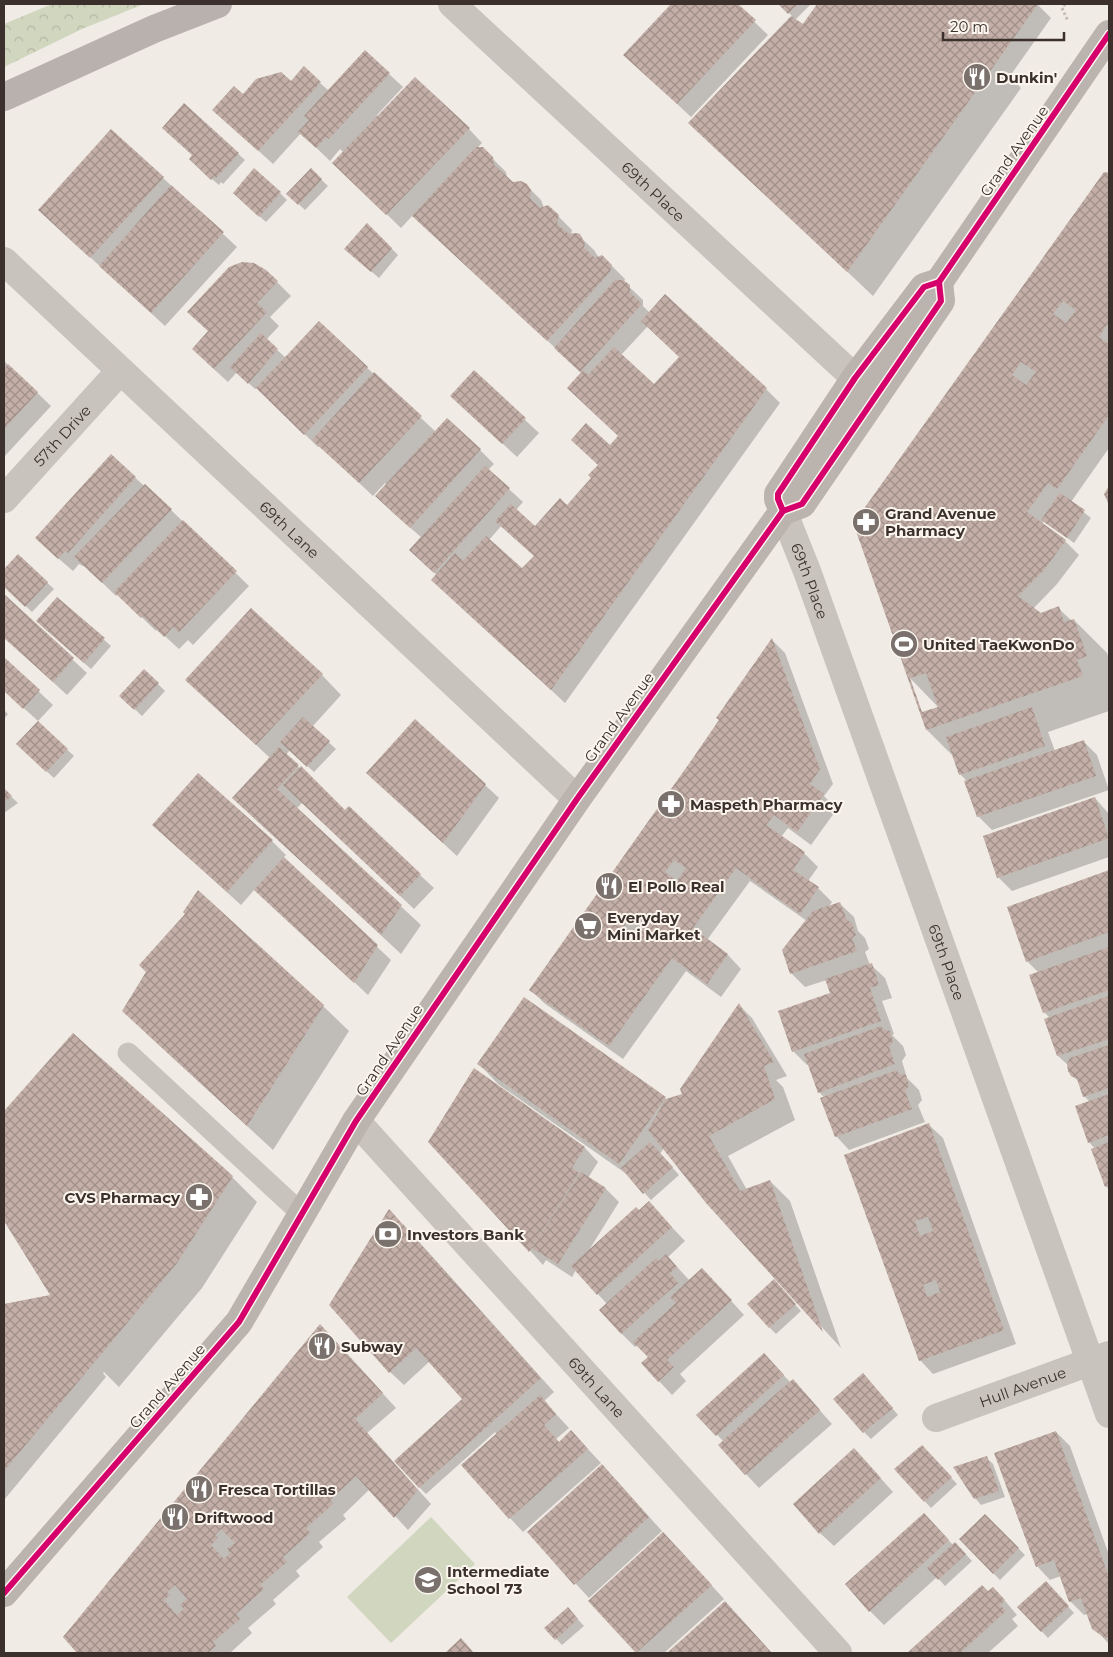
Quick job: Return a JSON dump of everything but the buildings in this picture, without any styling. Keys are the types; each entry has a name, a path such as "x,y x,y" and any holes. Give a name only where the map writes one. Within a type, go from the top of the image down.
{"main road":[{"path":"4,97 154,29 218,4"},
{"name":"Grand Avenue","path":"783,511 778,494 855,378 924,287 939,282 1109,34"},
{"name":"Grand Avenue","path":"4,1593 239,1322 356,1121 577,798 783,511 802,504 880,392 941,301 939,282"}],"street":[{"name":"69th Place","path":"452,4 855,378"},
{"name":"69th Lane","path":"4,261 577,798"},
{"name":"57th Drive","path":"4,499 120,371"},
{"name":"69th Place","path":"783,511 1100,1359 1109,1414"},
{"name":"69th Lane","path":"356,1121 838,1653"},
{"name":"Hull Avenue","path":"936,1418 1100,1359"}],"lane":[{"path":"128,1053 302,1214"}],"path":[{"path":"1065,4 1062,8 1068,21"}],"green space":[{"path":"52,4 144,4 82,29 4,67 4,24"},
{"path":"431,1517 475,1564 391,1643 347,1597"}],"cycle path":[{"path":"783,511 778,494 855,378 924,287 939,282 1109,34"},
{"path":"4,1593 239,1322 356,1121 577,799 783,511 802,504 941,301 939,282"}],"place":[{"name":"Dunkin'","path":"977,77"},
{"name":"Grand Avenue Pharmacy","path":"866,522"},
{"name":"United TaeKwonDo","path":"904,644"},
{"name":"Maspeth Pharmacy","path":"671,804"},
{"name":"El Pollo Real","path":"609,886"},
{"name":"Everyday Mini Market","path":"588,926"},
{"name":"CVS Pharmacy","path":"199,1197"},
{"name":"Investors Bank","path":"388,1234"},
{"name":"Subway","path":"322,1346"},
{"name":"Fresca Tortillas","path":"199,1489"},
{"name":"Driftwood","path":"175,1517"},
{"name":"Intermediate School 73","path":"428,1580"}]}
